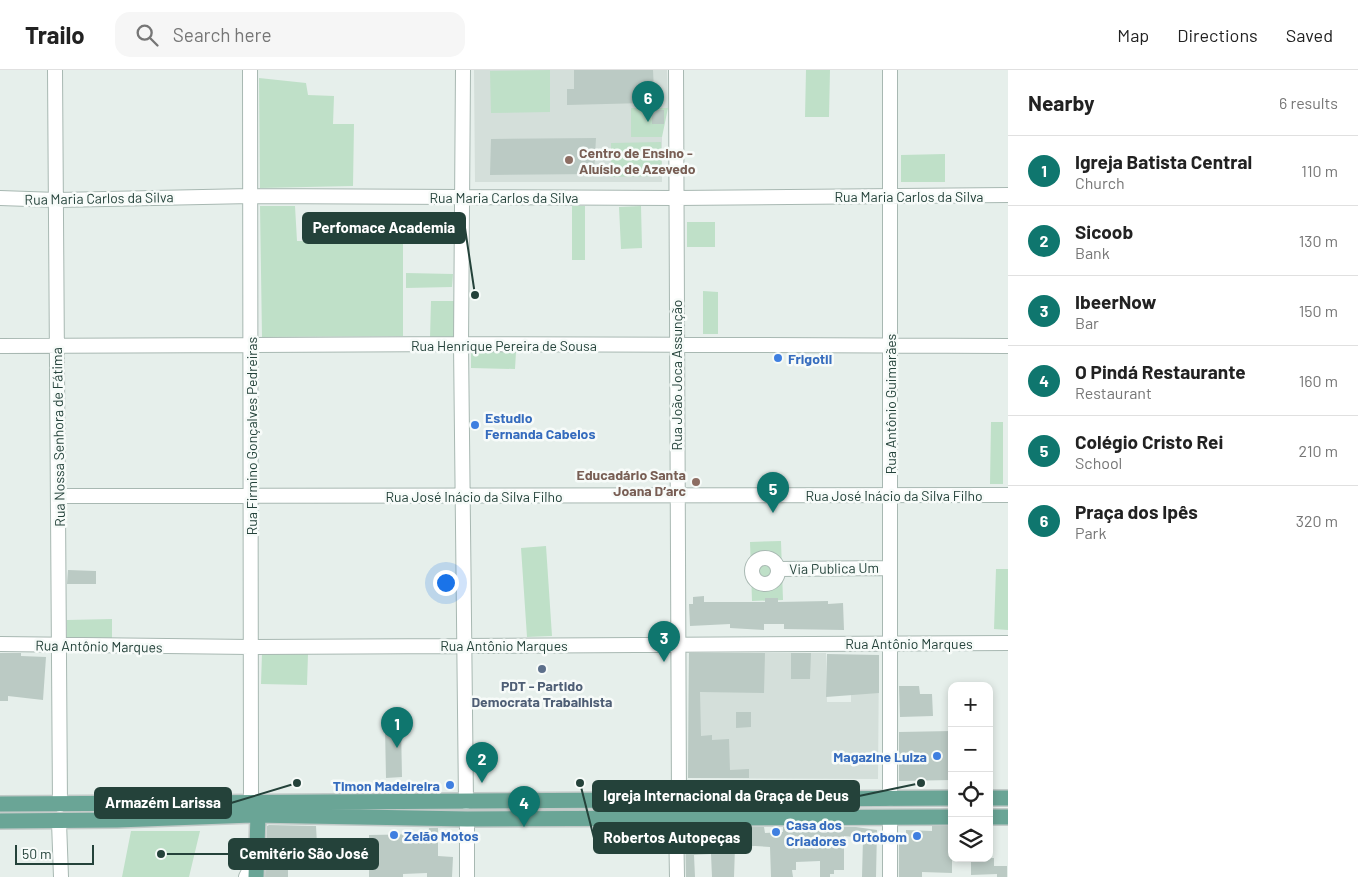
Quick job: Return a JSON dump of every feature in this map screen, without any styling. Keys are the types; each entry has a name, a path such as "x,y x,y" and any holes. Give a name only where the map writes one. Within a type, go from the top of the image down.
{"main road":[{"path":"361,810 466,802 948,798"},
{"path":"993,798 1008,798"},
{"path":"761,799 761,819"},
{"path":"0,804 117,804 254,809 361,810 467,819 948,817"},
{"path":"117,804 118,820"},
{"path":"0,821 118,820 254,809"},
{"name":"Rua Firmino Gonçalves Pedreiras","path":"254,809 256,877"},
{"path":"993,817 1008,817"}],"street":[{"name":"Rua Nossa Senhora de Fátima","path":"55,70 60,805"},
{"name":"Rua Firmino Gonçalves Pedreiras","path":"250,70 250,647 254,809"},
{"path":"463,70 464,196 461,344 462,496 466,645 466,802"},
{"name":"Rua João Joca Assunção","path":"676,70 679,801"},
{"name":"Rua Antônio Guimarães","path":"890,70 890,799"},
{"name":"Rua Maria Carlos da Silva","path":"0,198 57,200 251,196 676,198 1008,195"},
{"name":"Rua Henrique Pereira de Sousa","path":"0,346 461,344 1008,346"},
{"name":"Rua José Inácio da Silva Filho","path":"59,496 1008,495"},
{"name":"Via Publica Um","path":"778,569 890,568"},
{"name":"Rua Antônio Marques","path":"0,644 250,647 890,642 1008,643"},
{"path":"890,818 890,877"},
{"path":"467,819 467,877"},
{"path":"676,819 677,877"},
{"path":"59,822 60,877"},
{"path":"246,877 255,859"}],"shaded area":[{"path":"474,70 667,70 668,108 631,108 631,137 662,137 662,182 475,182"},
{"path":"689,653 826,653 827,702 851,702 851,655 879,655 878,779 688,778"}],"green space":[{"path":"550,70 550,112 491,113 490,71"},
{"path":"806,70 830,70 829,117 805,117"},
{"path":"259,78 306,83 308,95 334,96 333,124 354,124 353,186 260,188"},
{"path":"631,108 668,108 662,137 631,137"},
{"path":"661,142 662,176 611,177 611,143"},
{"path":"945,154 945,182 901,182 901,155"},
{"path":"260,206 295,206 297,241 403,241 403,336 262,337"},
{"path":"572,206 585,206 585,260 572,260"},
{"path":"641,206 642,248 621,249 619,207"},
{"path":"687,222 715,222 715,247 687,247"},
{"path":"406,273 453,274 452,287 406,288"},
{"path":"703,291 718,292 718,334 703,334"},
{"path":"431,301 457,301 457,338 430,338"},
{"path":"471,351 516,352 515,369 471,368"},
{"path":"991,422 1003,422 1003,484 990,484"},
{"path":"781,541 783,600 752,601 750,542"},
{"path":"546,546 552,636 527,637 521,548"},
{"path":"996,569 1008,569 1008,630 994,629"},
{"path":"112,619 112,638 67,638 67,620"},
{"path":"262,653 308,654 307,685 261,684"},
{"path":"131,831 200,831 189,877 122,877"}],"building":[{"path":"574,70 653,70 655,110 664,110 664,124 652,124 652,116 644,116 645,103 567,105 567,89 574,89"},
{"path":"596,138 594,174 490,175 491,139"},
{"path":"68,570 96,571 96,584 67,584"},
{"path":"704,596 704,602 765,602 765,598 778,598 778,602 828,601 828,604 843,603 844,630 784,629 784,624 764,624 764,630 730,628 730,624 690,626 689,604 693,604 693,597"},
{"path":"0,653 21,653 21,656 46,657 43,700 8,696 8,701 0,701"},
{"path":"689,653 765,653 764,693 700,692 701,736 712,735 712,740 729,739 730,770 749,769 749,778 688,778"},
{"path":"791,653 811,653 810,679 791,679"},
{"path":"827,654 879,655 879,693 826,697"},
{"path":"899,686 919,686 920,694 932,694 933,716 900,717"},
{"path":"736,712 751,712 751,727 736,728"},
{"path":"385,727 401,727 402,777 386,778"},
{"path":"948,731 948,780 899,781 899,732"},
{"path":"267,826 316,826 318,862 288,863 288,877 265,877"},
{"path":"932,826 948,826 948,862 952,862 952,873 922,872 922,877 899,877 899,834 906,834 906,830 932,831"},
{"path":"685,827 764,827 765,833 783,832 783,827 856,827 877,830 876,877 862,877 863,838 844,836 844,870 834,870 834,874 830,874 830,877 820,877 820,861 796,862 796,870 792,870 793,877 771,877 770,847 755,846 735,847 734,877 712,877 711,854 694,855 695,877 686,877"},
{"path":"429,828 438,828 438,856 453,857 452,877 427,877 427,873 403,874 403,877 369,877 369,835 428,834"},
{"path":"994,858 994,866 1007,866 1007,877 997,877 997,874 971,875 971,862 993,862"}],"place":[{"name":"Praça dos Ipês","path":"648,122"},
{"name":"Centro de Ensino - Aluísio de Azevedo","path":"569,160"},
{"name":"Perfomace Academia","path":"475,295"},
{"name":"Frigotil","path":"778,358"},
{"name":"Estudio Fernanda Cabelos","path":"475,425"},
{"name":"Educadário Santa Joana D’arc","path":"696,482"},
{"name":"Colégio Cristo Rei","path":"773,513"},
{"name":"IbeerNow","path":"664,662"},
{"name":"PDT - Partido Democrata Trabalhista","path":"542,669"},
{"name":"Igreja Batista Central","path":"397,748"},
{"name":"Magazine Luiza","path":"937,756"},
{"name":"Armazém Larissa","path":"297,783"},
{"name":"Sicoob","path":"482,783"},
{"name":"Robertos Autopeças","path":"580,783"},
{"name":"Igreja Internacional da Graça de Deus","path":"921,783"},
{"name":"Timon Madeireira","path":"450,785"},
{"name":"O Pindá Restaurante","path":"524,827"},
{"name":"Casa dos Criadores","path":"776,832"},
{"name":"Zelão Motos","path":"394,835"},
{"name":"Ortobom","path":"917,836"},
{"name":"Cemitério São José","path":"161,854"}]}
